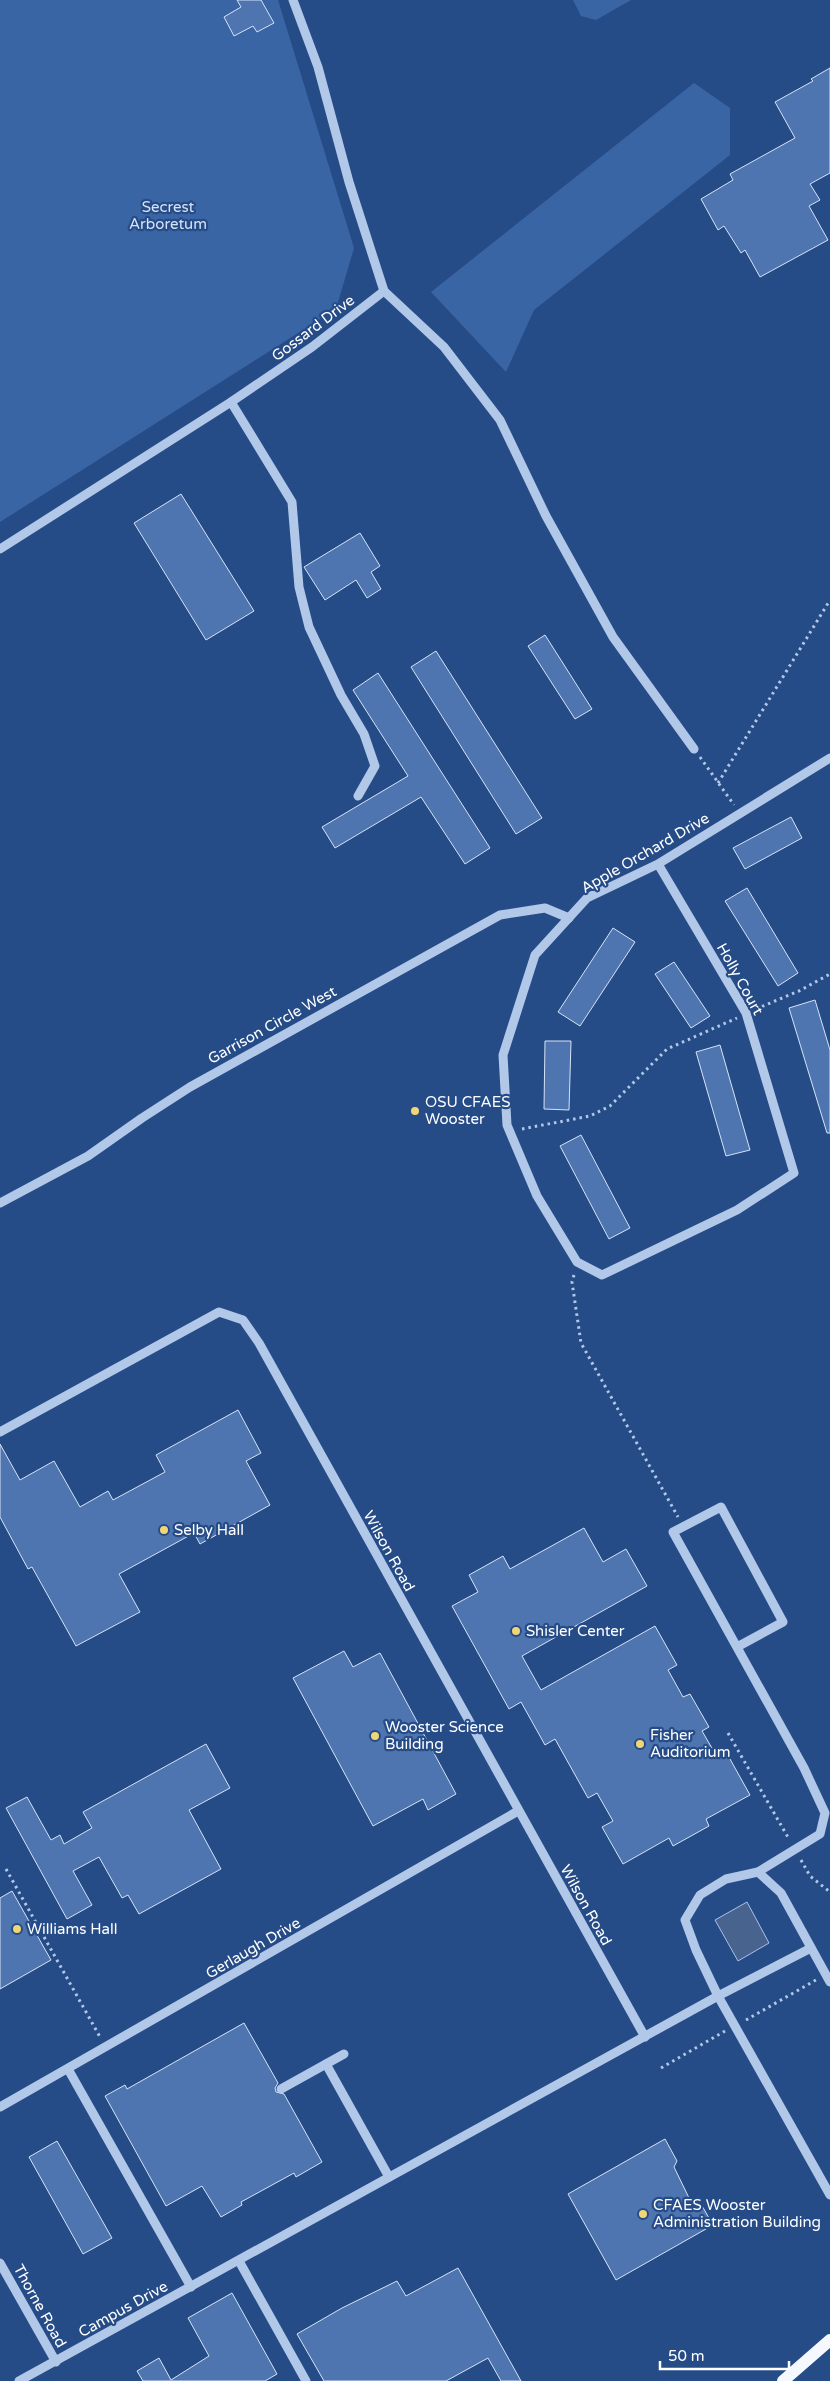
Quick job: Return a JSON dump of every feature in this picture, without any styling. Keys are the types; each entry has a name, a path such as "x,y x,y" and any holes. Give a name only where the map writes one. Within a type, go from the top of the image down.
{"main road":[{"path":"783,2381 830,2340"}],"street":[{"path":"294,0 318,68 349,182 384,291 444,347 500,420 546,516 613,637 694,750"},
{"name":"Gossard Drive","path":"0,549 231,402 312,348 384,291"},
{"path":"231,402 292,502 299,587 309,627 341,695 364,734 375,766 358,796"},
{"name":"Apple Orchard Drive","path":"577,1262 537,1196 507,1125 503,1055 535,955 587,898 658,864 830,758"},
{"name":"Holly Court","path":"577,1262 602,1275 737,1210 794,1174 746,1013 658,864"},
{"name":"Garrison Circle West","path":"0,1203 88,1156 190,1086 500,915 545,908 569,918"},
{"name":"Wilson Road","path":"0,1432 219,1312 243,1320 259,1343 645,2037"},
{"path":"737,1647 783,1622 721,1507 673,1532 804,1768 825,1813 820,1834 758,1872 726,1879 700,1895 685,1920 696,1950 718,1996 830,2195"},
{"name":"Gerlaugh Drive","path":"0,2107 518,1811"},
{"path":"758,1872 781,1893 830,1982"},
{"name":"Campus Drive","path":"20,2381 718,1996 811,1948"},
{"path":"281,2089 344,2054"},
{"path":"326,2064 389,2177"},
{"path":"68,2069 191,2287"},
{"path":"239,2261 306,2381"},
{"name":"Thorne Road","path":"0,2263 56,2362"}],"path":[{"path":"718,783 830,600"},
{"path":"694,750 740,814"},
{"path":"507,1125 522,1129 590,1116 610,1106 667,1049 798,992 830,974"},
{"path":"577,1262 572,1282 581,1343 683,1526"},
{"path":"728,1733 810,1876 830,1892"},
{"path":"6,1869 106,2048"}],"green space":[{"name":"Secrest Arboretum","path":"0,0 278,0 354,248 336,309 0,522"},
{"path":"573,0 631,0 596,20 581,16"},
{"path":"694,83 730,108 730,155 534,310 506,372 431,292"}],"shaded area":[{"path":"747,1902 769,1943 738,1961 715,1920"}],"building":[{"path":"237,0 261,0 274,23 257,32 253,26 234,36 224,17 241,7"},
{"path":"830,68 830,173 810,184 820,200 809,206 828,240 760,277 745,250 741,253 724,226 718,230 701,199 733,180 730,174 795,138 775,102 813,81 811,79"},
{"path":"181,494 254,611 206,640 134,523"},
{"path":"360,533 380,566 371,572 381,589 367,598 356,580 325,600 304,567"},
{"path":"545,635 592,709 575,719 528,646"},
{"path":"436,651 542,818 516,834 411,667"},
{"path":"378,673 490,848 465,864 421,797 335,848 322,827 408,776 353,690"},
{"path":"791,817 802,838 745,869 733,848"},
{"path":"747,888 798,973 778,986 725,901"},
{"path":"613,928 635,942 580,1026 558,1012"},
{"path":"674,962 710,1016 691,1028 655,974"},
{"path":"815,1000 830,1050 830,1133 827,1133 789,1008"},
{"path":"545,1041 571,1041 569,1110 544,1109"},
{"path":"720,1045 750,1150 726,1156 696,1052"},
{"path":"581,1135 630,1228 609,1239 560,1146"},
{"name":"Selby Hall","path":"238,1410 261,1453 246,1461 270,1505 200,1544 194,1533 119,1574 140,1612 76,1646 32,1567 28,1569 0,1517 0,1444 20,1480 54,1461 80,1507 108,1491 113,1500 165,1472 156,1455"},
{"name":"Fisher Auditorium","path":"584,1528 603,1562 626,1549 647,1586 522,1656 541,1690 655,1626 677,1665 668,1670 683,1697 690,1694 709,1727 702,1731 716,1755 725,1750 750,1795 706,1819 709,1826 673,1846 669,1838 623,1864 602,1827 613,1821 597,1793 588,1798 555,1739 545,1745 521,1702 509,1709 452,1606 478,1592 469,1575 503,1556 510,1569"},
{"name":"Wooster Science Building","path":"344,1651 353,1667 380,1653 456,1794 428,1810 423,1799 373,1826 293,1678"},
{"path":"206,1744 230,1788 189,1810 221,1869 139,1914 128,1895 122,1898 99,1857 73,1871 92,1905 67,1919 6,1808 27,1797 51,1840 60,1835 64,1844 92,1828 83,1812"},
{"name":"Williams Hall","path":"12,1891 51,1960 0,1989 0,1898"},
{"path":"244,2023 278,2083 275,2088 276,2092 284,2094 322,2162 296,2177 294,2173 241,2202 242,2205 221,2217 202,2186 166,2206 105,2096 125,2085 127,2089"},
{"name":"CFAES Wooster Administration Building","path":"665,2139 677,2161 674,2167 690,2200 701,2204 713,2225 616,2280 568,2194"},
{"path":"57,2141 112,2238 83,2254 29,2157"},
{"path":"458,2268 521,2381 501,2381 488,2358 446,2381 324,2381 297,2334 342,2308 397,2281 406,2296"},
{"path":"232,2293 277,2374 265,2381 143,2381 137,2371 159,2358 171,2380 209,2356 188,2318"}],"place":[{"name":"OSU CFAES Wooster","path":"415,1111"},
{"name":"Selby Hall","path":"164,1530"},
{"name":"Shisler Center","path":"516,1631"},
{"name":"Wooster Science Building","path":"375,1736"},
{"name":"Fisher Auditorium","path":"640,1744"},
{"name":"Williams Hall","path":"17,1929"},
{"name":"CFAES Wooster Administration Building","path":"643,2214"}]}
